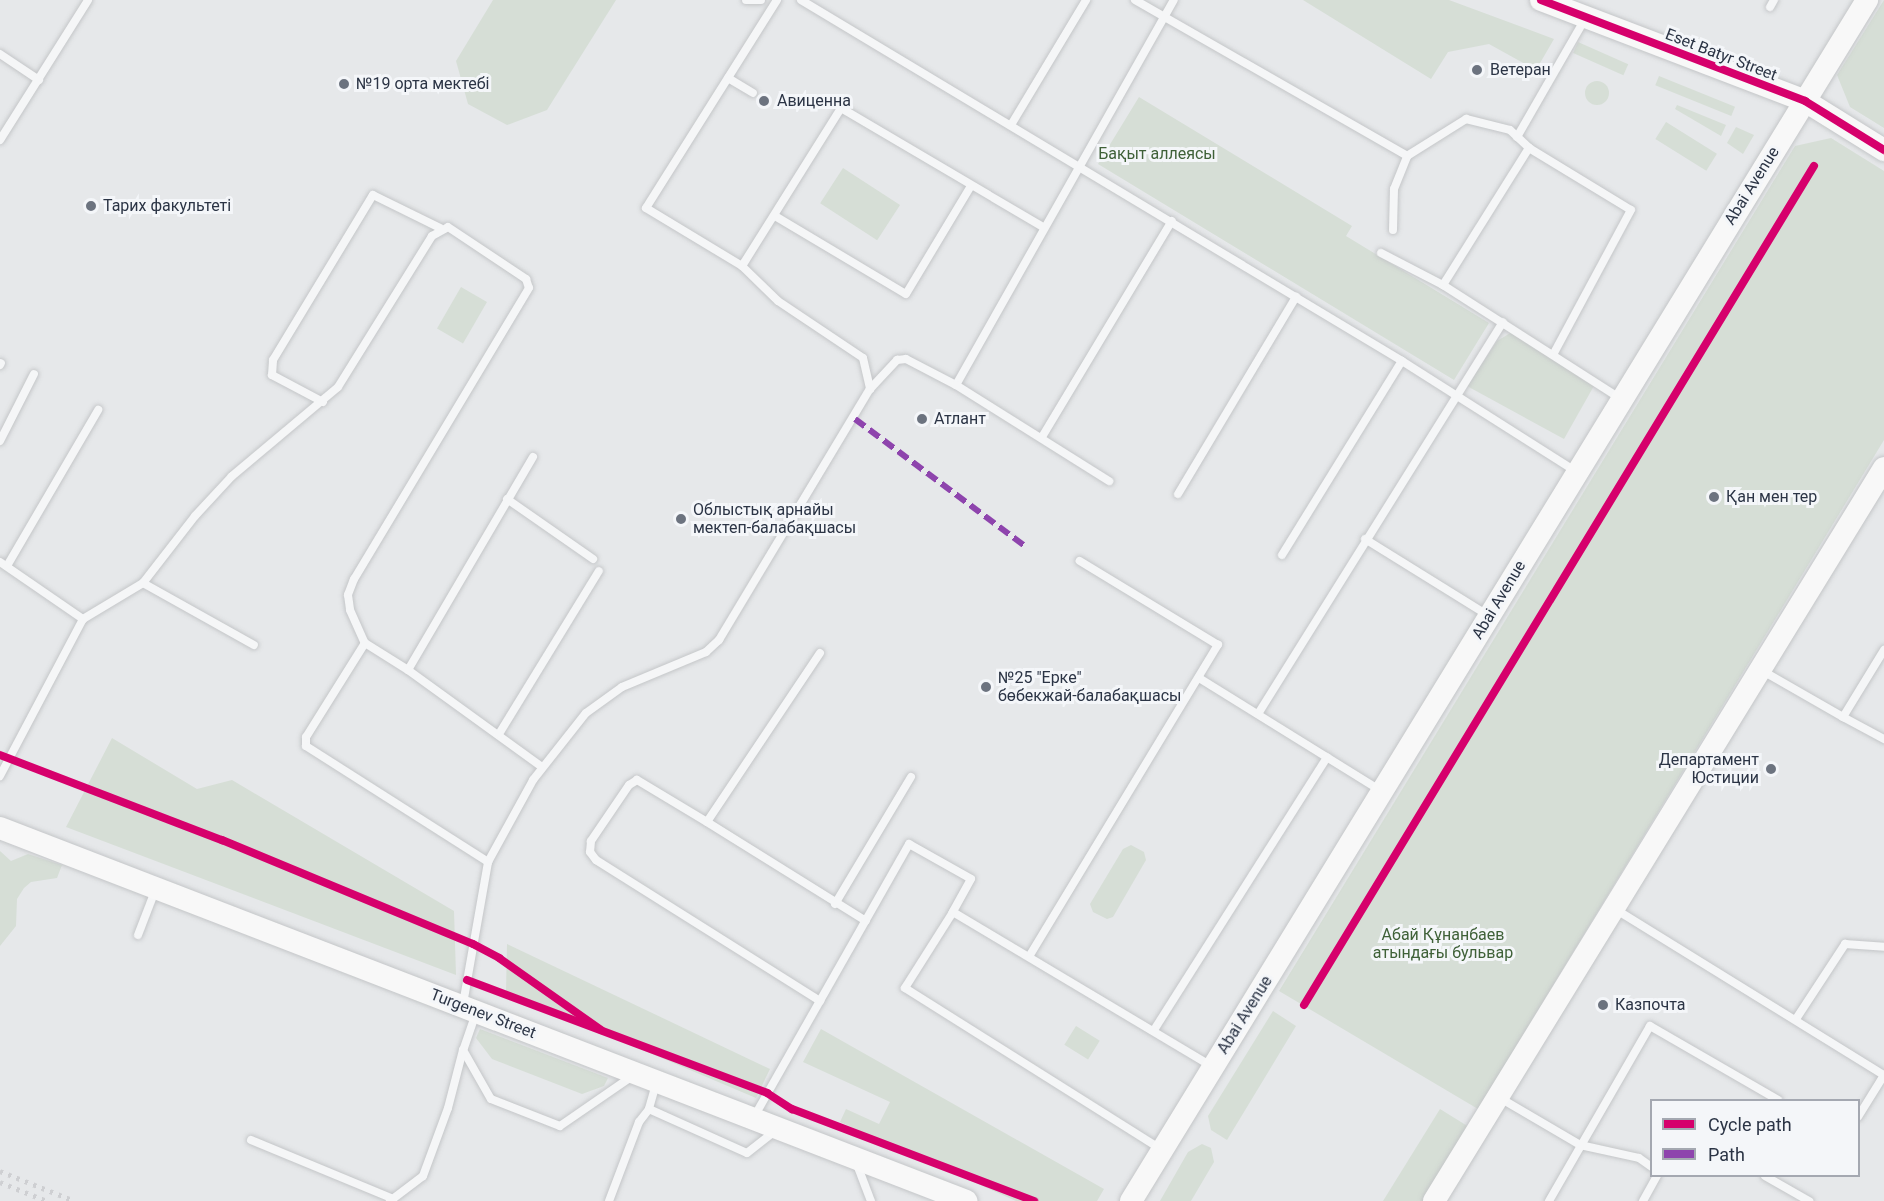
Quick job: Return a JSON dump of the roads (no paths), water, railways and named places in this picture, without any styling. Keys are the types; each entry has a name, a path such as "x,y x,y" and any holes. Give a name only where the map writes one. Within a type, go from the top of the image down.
{"main road":[{"name":"Eset Batyr Street","path":"1541,0 1805,101 1884,150"},
{"name":"Abai Avenue","path":"1131,1201 1620,399 1867,0"},
{"path":"1434,1201 1500,1098 1761,670 1882,478"},
{"name":"Turgenev Street","path":"0,828 754,1117 966,1201"}],"lane":[{"path":"0,140 88,0"},
{"path":"746,0 761,0"},
{"path":"777,0 646,208 742,266 778,301 863,358 870,389"},
{"path":"801,0 1402,361 1577,472"},
{"path":"1011,125 1086,0"},
{"path":"1135,0 1165,15 1407,156"},
{"path":"956,385 1043,227 1174,0"},
{"path":"1517,137 1586,17"},
{"path":"0,54 39,80"},
{"path":"728,78 753,93"},
{"path":"742,266 841,108 1043,227"},
{"path":"1393,230 1394,189 1407,156 1466,118 1510,130 1528,148 1631,210 1554,354"},
{"path":"1443,285 1528,148"},
{"path":"775,216 906,294 972,186"},
{"path":"323,402 272,375 273,360 373,195 440,228 448,228 526,279 529,288 354,579 348,595 350,610 365,643 408,670 542,767"},
{"path":"1042,437 1172,222"},
{"path":"0,776 83,619 143,583 195,516 232,476 323,402 338,387 440,228"},
{"path":"1381,253 1443,285 1554,354 1620,399"},
{"path":"1178,494 1296,297"},
{"path":"1258,714 1365,539 1503,322"},
{"path":"251,1140 390,1200 413,1187 423,1176 448,1108 463,1050 488,862 542,767 586,713 622,687 706,652 719,640 870,389 897,360 906,359 956,385 1042,437 1109,482"},
{"path":"1282,555 1402,361"},
{"path":"0,441 34,374"},
{"path":"83,619 4,564 98,410"},
{"path":"408,670 533,457"},
{"path":"507,499 593,559"},
{"path":"1365,539 1489,616"},
{"path":"1030,955 1218,645 1080,561"},
{"path":"499,734 600,571"},
{"path":"143,583 254,645"},
{"path":"365,643 306,737 306,746 488,862"},
{"path":"1843,717 1884,651"},
{"path":"707,822 820,653"},
{"path":"1761,670 1884,739"},
{"path":"1198,678 1382,792"},
{"path":"1154,1030 1327,757"},
{"path":"835,904 911,777"},
{"path":"819,1001 596,860 590,852 597,832 629,785 637,780 866,921"},
{"path":"754,1117 909,844 971,879 905,988 1162,1150"},
{"path":"138,935 156,888"},
{"path":"1615,909 1884,1075 1860,1114"},
{"path":"952,912 1030,955 1213,1067"},
{"path":"1796,1019 1845,944 1884,947"},
{"path":"1549,1201 1650,1026 1775,1099"},
{"path":"463,1050 491,1099 561,1126 647,1077 649,1109 639,1122 609,1201"},
{"path":"1500,1098 1580,1145 1639,1158 1650,1166"},
{"path":"649,1109 747,1153 779,1127"},
{"path":"854,1157 871,1201"},
{"path":"1643,1201 1657,1177"},
{"path":"1768,1177 1806,1200"}],"railway":[{"path":"0,1171 75,1201"},
{"path":"0,1182 47,1201"}],"place":[{"name":"Ветеран","path":"1477,70"},
{"name":"№19 орта мектебі","path":"344,84"},
{"name":"Авиценна","path":"764,101"},
{"name":"Тарих факультеті","path":"91,206"},
{"name":"Атлант","path":"922,419"},
{"name":"Қан мен тер","path":"1714,497"},
{"name":"Облыстық арнайы мектеп-балабақшасы","path":"681,519"},
{"name":"№25 \"Ерке\" бөбекжай-балабақшасы","path":"986,687"},
{"name":"Департамент Юстиции","path":"1771,769"},
{"name":"Казпочта","path":"1603,1005"}],"park label":[{"name":"Бақыт аллеясы","path":"1157,154"},
{"name":"Абай Құнанбаев атындағы бульвар","path":"1443,944"}]}
